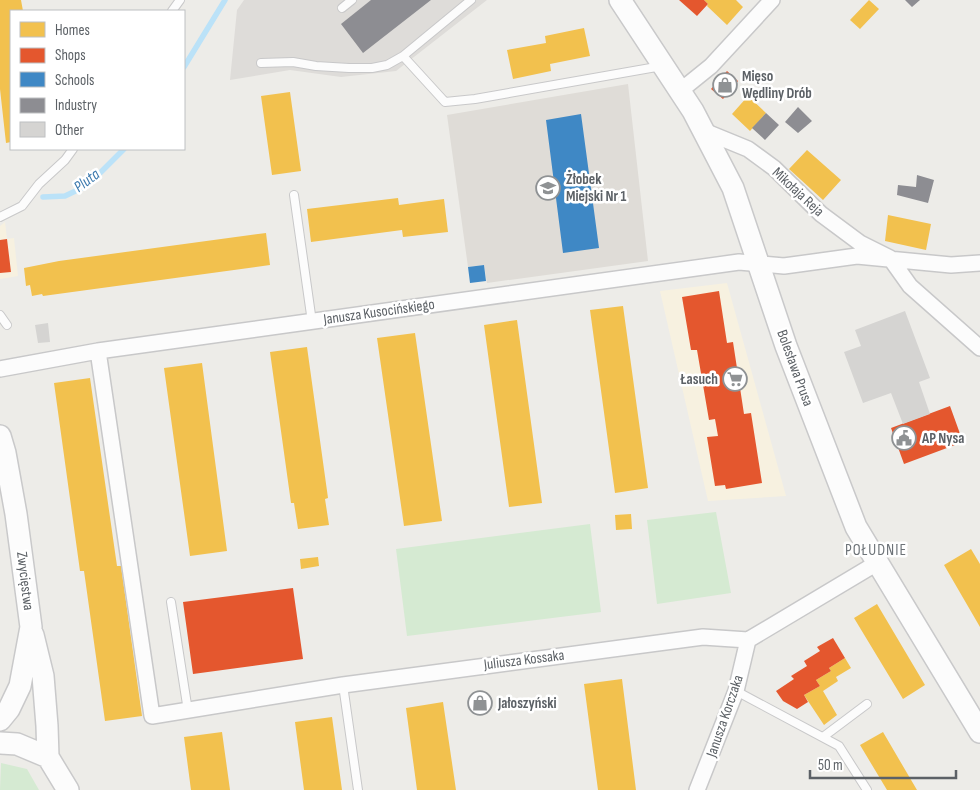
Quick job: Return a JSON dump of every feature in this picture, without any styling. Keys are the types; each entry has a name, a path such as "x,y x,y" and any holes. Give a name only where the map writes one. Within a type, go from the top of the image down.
{"street":[{"name":"Bolesława Prusa","path":"620,0 680,91 704,131 733,188 786,346 832,463 848,511 877,563 980,732"},
{"path":"680,91 711,66 772,0"},
{"name":"Mikołaja Reja","path":"704,131 748,149 774,168 821,214 860,243 890,258"},
{"name":"Mikołaja Reja","path":"758,264 784,266 857,256 951,265 980,263"},
{"path":"890,258 910,286 980,348"},
{"name":"Janusza Kusocińskiego","path":"0,369 98,351 739,262 758,264"},
{"name":"Juliusza Kossaka","path":"98,351 152,716 343,685 703,636 748,640"},
{"name":"Zwycięstwa","path":"0,436 16,514 31,627 20,686 9,709 0,720"},
{"path":"748,640 877,563"},
{"path":"31,627 43,676 48,757 68,790"},
{"name":"Janusza Korczaka","path":"697,790 736,691 748,640"},
{"path":"0,743 17,744 48,757"}],"lane":[{"path":"342,8 352,0"},
{"path":"261,63 293,62 316,66 349,68 372,68 387,65 403,56 471,0"},
{"path":"403,56 445,102 475,100 664,66"},
{"path":"0,217 22,206 39,184 66,160 72,150"},
{"path":"294,195 312,322"},
{"path":"0,315 7,324"},
{"path":"171,602 188,711"},
{"path":"343,685 358,790"},
{"path":"736,691 839,746 867,790"},
{"path":"823,738 867,704"}],"shaded area":[{"path":"244,0 487,0 396,71 341,77 290,70 230,80 237,10"},
{"name":"Żłobek Miejski Nr 1","path":"628,84 648,261 487,283 484,265 468,267 447,115"},
{"path":"5,222 7,239 14,238 18,276 0,279 0,226"},
{"path":"727,283 786,496 708,501 660,291"}],"green space":[{"path":"716,512 731,593 657,604 647,520"},
{"path":"590,524 601,612 407,636 396,549"},
{"path":"1,763 27,769 39,790 0,790"}],"building: Homes":[{"path":"0,0 21,0 23,10 10,10 10,142 6,143 0,89"},
{"path":"704,0 736,0 743,7 727,25 707,6 708,4"},
{"path":"869,0 879,9 860,29 850,20"},
{"path":"584,28 590,56 550,64 551,71 513,79 507,50 546,43 545,36"},
{"path":"290,92 301,171 272,175 261,96"},
{"path":"748,96 766,113 750,131 732,114"},
{"path":"807,150 841,180 823,200 789,169"},
{"path":"398,198 399,205 444,199 448,232 403,237 402,230 311,242 307,209"},
{"path":"888,215 931,224 926,250 885,241"},
{"path":"266,233 270,265 43,296 42,294 32,296 30,285 26,286 24,268 59,261"},
{"path":"623,306 648,488 615,493 590,310"},
{"path":"517,320 542,503 509,507 484,325"},
{"path":"415,333 442,521 404,526 377,338"},
{"path":"307,347 328,498 325,499 329,525 298,529 294,503 291,503 270,352"},
{"path":"202,363 227,551 190,556 164,368"},
{"path":"90,378 117,566 121,566 142,716 105,721 84,571 80,571 54,383"},
{"path":"631,514 632,529 616,530 615,515"},
{"path":"971,549 980,564 980,627 944,565"},
{"path":"318,557 319,566 301,569 300,559"},
{"path":"877,604 925,685 903,699 854,618"},
{"path":"845,658 851,668 836,677 838,681 823,691 837,715 824,725 804,695 820,686 816,680 831,671 829,668"},
{"path":"622,679 636,790 598,790 584,684"},
{"path":"443,702 456,790 417,790 406,708"},
{"path":"332,717 342,790 304,790 295,722"},
{"path":"222,732 230,790 191,790 184,737"},
{"path":"883,732 917,790 887,790 860,745"}],"building: Shops":[{"path":"679,0 704,0 708,4 697,16"},
{"name":"Mięso Wędliny Drób","path":"727,71 738,81 723,99 711,89"},
{"path":"7,239 11,272 0,273 0,240"},
{"path":"719,291 727,343 733,342 744,414 751,413 762,483 726,489 725,485 715,486 707,437 718,436 715,419 709,420 697,350 691,350 682,297"},
{"path":"950,406 963,442 904,464 891,428"},
{"path":"293,588 303,659 193,674 183,602"},
{"path":"833,638 845,658 829,668 831,671 816,680 820,686 804,695 808,702 797,709 783,701 776,691 794,679 791,676 807,666 804,661 820,651 817,647"}],"building: Schools":[{"path":"581,114 599,248 563,253 546,120"},
{"path":"484,265 486,281 470,283 468,267"}],"building: Industry":[{"path":"371,0 431,0 363,53 341,24"},
{"path":"905,0 920,0 912,7"},
{"path":"798,107 812,121 798,133 785,122"},
{"path":"766,113 779,125 765,140 752,128"},
{"path":"917,175 934,180 928,203 897,195 898,185 916,187"}],"building: Other":[{"path":"905,311 930,378 919,382 930,414 903,424 891,393 863,403 844,352 861,346 855,330"},
{"path":"48,323 50,342 38,343 35,325"}],"waterway":[{"name":"Pluta","path":"185,65 225,0"},
{"name":"Pluta","path":"43,197 65,196 88,185 123,150"}],"place":[{"name":"Mięso Wędliny Drób","path":"725,85"},
{"name":"Żłobek Miejski Nr 1","path":"548,188"},
{"name":"Łasuch","path":"735,379"},
{"name":"AP Nysa","path":"904,438"},
{"name":"Jałoszyński","path":"480,703"}],"district":[{"name":"POŁUDNIE","path":"876,550"}]}
